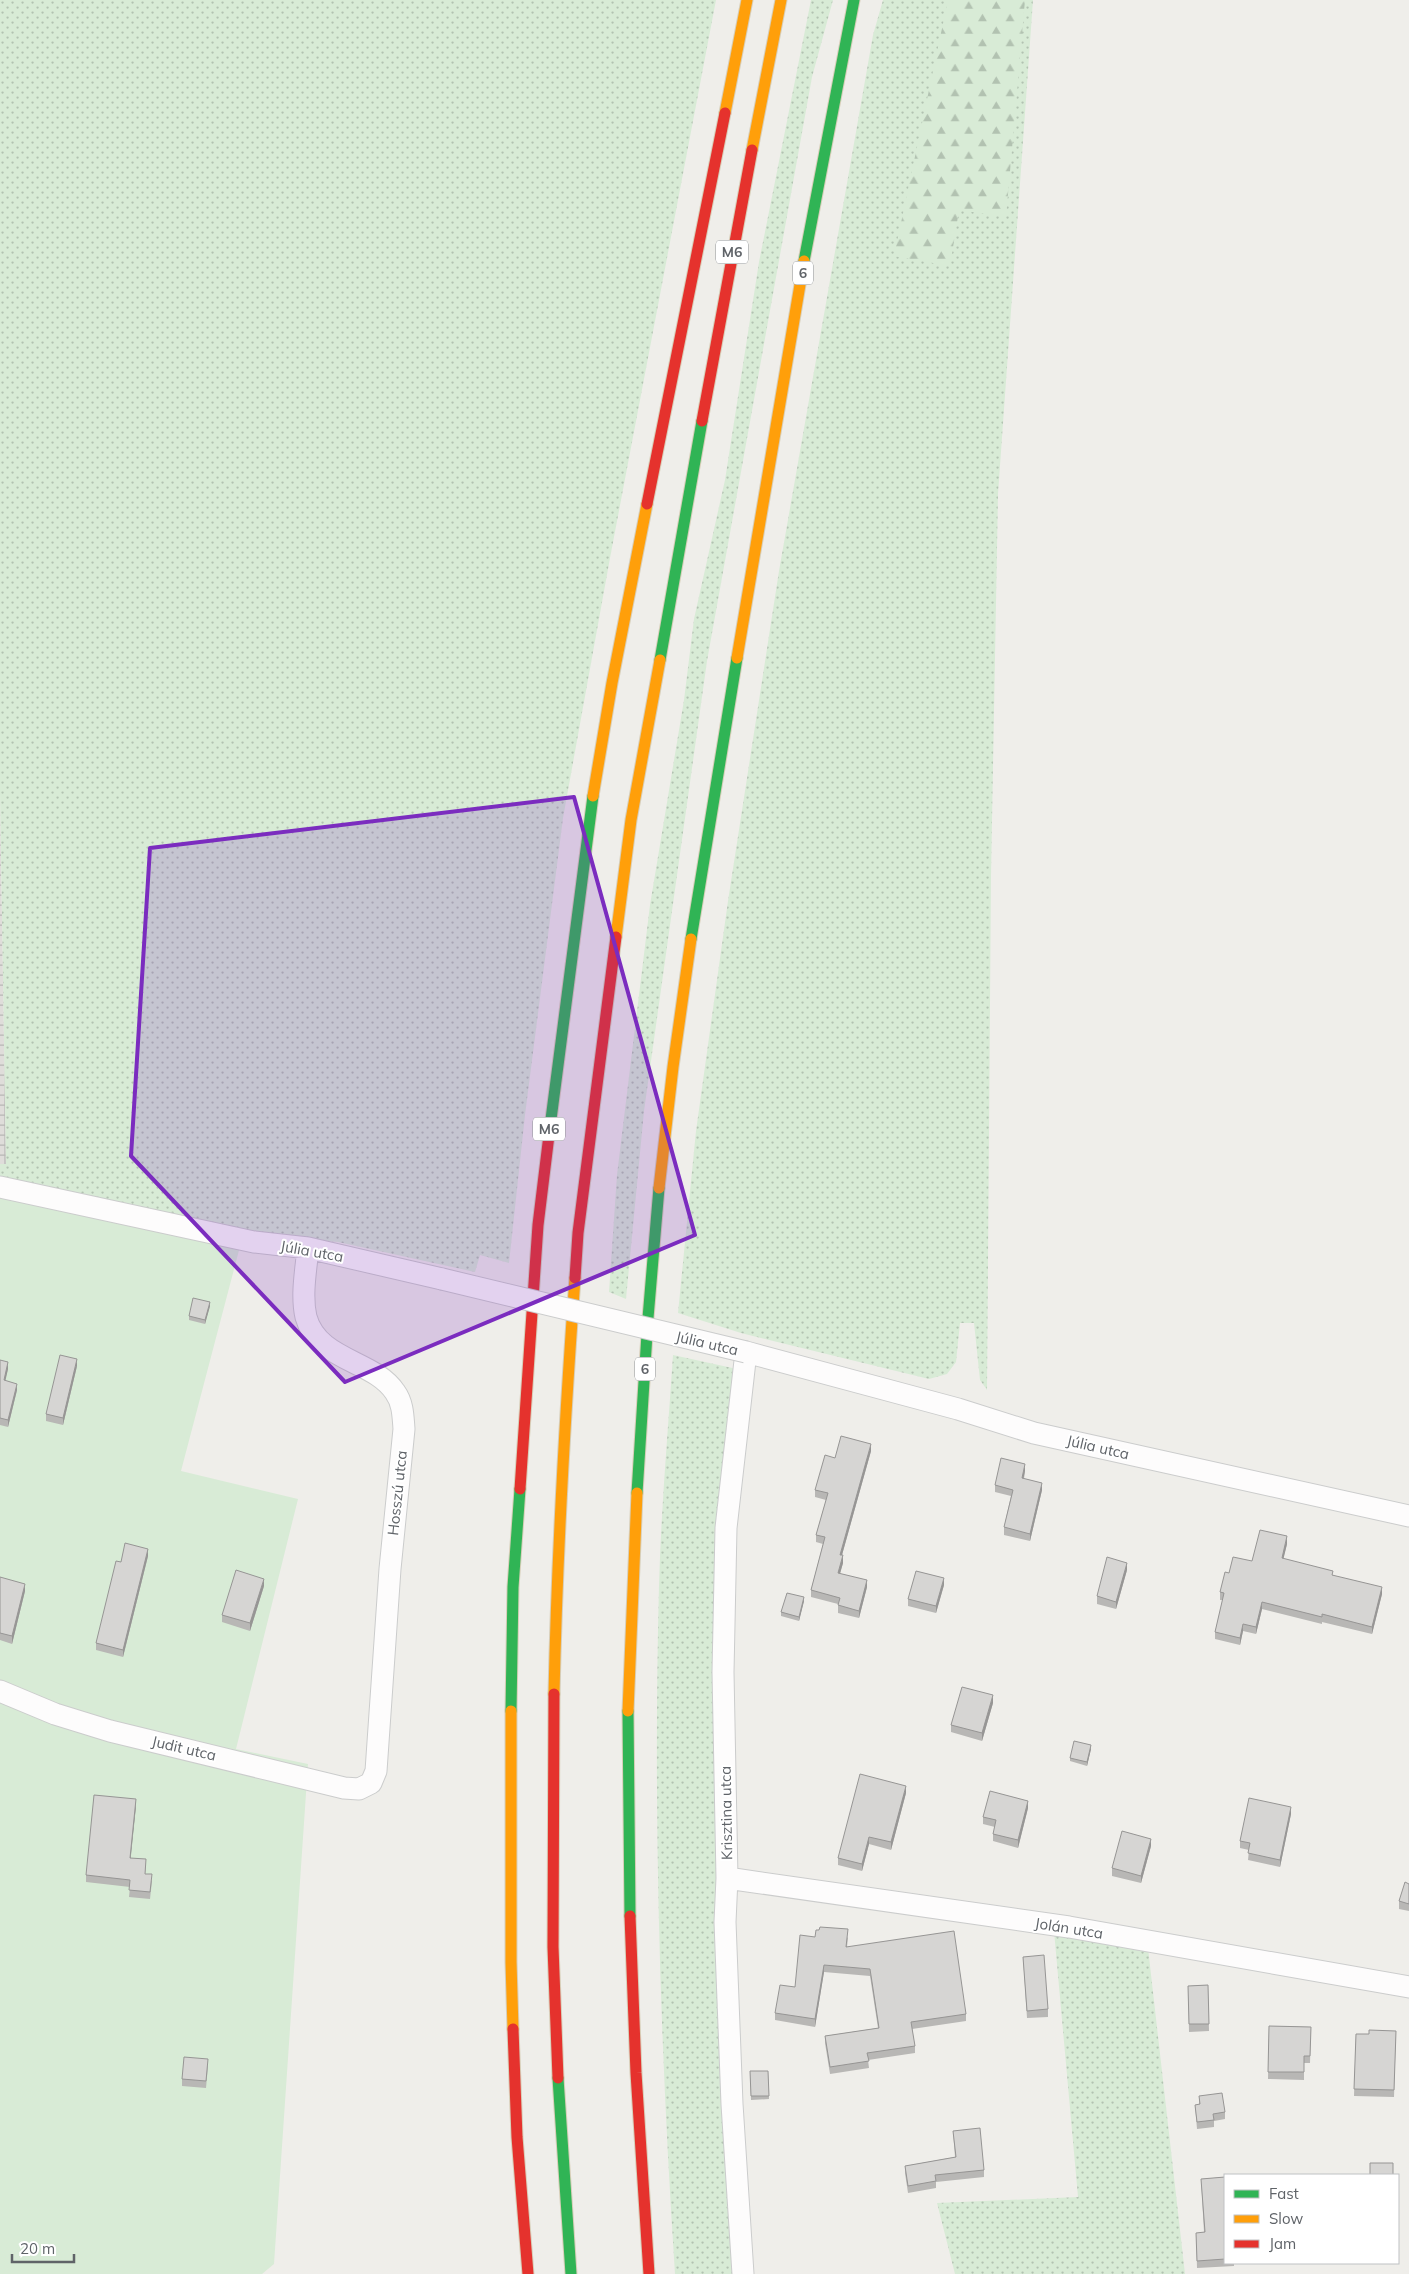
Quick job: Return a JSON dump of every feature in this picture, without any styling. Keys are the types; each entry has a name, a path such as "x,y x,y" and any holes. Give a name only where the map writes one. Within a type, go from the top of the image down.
{"main road":[{"name":"M6","path":"528,2274 516,2128 510,1751 513,1587 538,1225 590,815 611,693 747,0"},
{"name":"M6","path":"571,2274 561,2142 553,1947 553,1758 556,1588 563,1442 578,1233 631,820 708,379 781,0"},
{"name":"6","path":"649,2274 637,2103 632,1988 628,1786 631,1629 638,1472 651,1288 673,1070 702,866 815,204 854,0"}],"street":[{"name":"Júlia utca","path":"0,1187 254,1242 308,1248 746,1352 958,1409 1034,1433 1409,1516"},
{"name":"Hosszú utca","path":"308,1248 304,1297 306,1318 314,1334 330,1350 385,1381 395,1392 403,1408 404,1429 390,1569 376,1771 371,1783"},
{"name":"Krisztina utca","path":"743,2274 725,1922 724,1590 726,1528 746,1352"},
{"name":"Judit utca","path":"0,1691 55,1714 110,1731 244,1762 344,1788 359,1789 371,1783"},
{"name":"Jolán utca","path":"726,1878 1069,1927 1409,1987"}],"highlighted area":[{"path":"574,797 695,1235 345,1382 131,1156 150,848"}],"shaded area":[{"path":"0,793 6,1165 0,1164"}],"green space":[{"path":"0,0 716,0 610,558 563,818 525,1115 509,1263 480,1255 475,1272 338,1242 243,1235 0,1179 0,1164 6,1164 0,793"},
{"path":"811,0 833,0 812,77 707,661 644,1111 626,1299 609,1292 617,1175 650,905 684,700 694,619 725,480 759,262"},
{"path":"883,0 1033,0 998,494 991,876 987,1390 980,1380 974,1323 960,1323 956,1362 947,1374 929,1379 741,1333 678,1313 696,1131 728,901 779,571 873,35"},
{"path":"948,0 1025,0 1006,217 959,210 950,266 894,256"},
{"path":"0,1179 243,1235 181,1471 298,1499 236,1749 308,1764 274,2264 262,2274 0,2274"},
{"path":"673,1355 737,1369 726,1528 743,2274 675,2274 665,2102 657,1844 657,1672 660,1557"},
{"path":"1054,1931 1148,1948 1185,2274 955,2274 937,2203 1078,2197"}],"building":[{"path":"193,1298 210,1302 205,1320 189,1316"},
{"path":"60,1355 77,1359 63,1418 46,1414"},
{"path":"0,1360 8,1362 4,1380 17,1384 8,1420 0,1418"},
{"path":"841,1436 871,1444 840,1555 843,1555 838,1573 867,1580 859,1611 838,1605 840,1598 811,1590 825,1537 816,1535 828,1493 815,1490 825,1455 835,1458"},
{"path":"1001,1458 1025,1464 1022,1478 1042,1483 1030,1534 1004,1527 1013,1490 995,1485"},
{"path":"1260,1530 1287,1536 1282,1558 1333,1571 1332,1575 1382,1587 1372,1627 1322,1614 1322,1617 1262,1602 1256,1627 1243,1624 1240,1638 1215,1632 1224,1593 1220,1592 1225,1572 1229,1573 1233,1557 1252,1561"},
{"path":"125,1543 148,1549 123,1650 96,1643 116,1561 121,1562"},
{"path":"1107,1557 1127,1563 1116,1602 1097,1596"},
{"path":"236,1570 264,1579 250,1623 222,1615"},
{"path":"916,1571 944,1578 936,1606 908,1599"},
{"path":"0,1577 25,1584 12,1636 0,1633"},
{"path":"787,1593 804,1597 799,1617 781,1612"},
{"path":"962,1687 993,1695 982,1733 951,1725"},
{"path":"1074,1741 1091,1745 1087,1762 1070,1758"},
{"path":"860,1774 906,1786 891,1842 869,1837 862,1864 838,1858"},
{"path":"990,1791 1028,1801 1018,1840 993,1834 996,1820 983,1817"},
{"path":"94,1795 136,1799 130,1858 146,1859 145,1874 152,1874 150,1892 129,1890 130,1880 86,1875"},
{"path":"1249,1798 1291,1807 1280,1860 1248,1853 1250,1843 1240,1841"},
{"path":"1122,1831 1151,1839 1141,1876 1112,1868"},
{"path":"1405,1882 1409,1884 1409,1904 1399,1901"},
{"path":"820,1927 848,1929 846,1947 954,1931 966,2014 911,2022 915,2046 867,2053 869,2061 830,2067 825,2036 879,2028 870,1969 824,1965 815,2019 775,2013 780,1985 795,1987 800,1935 815,1937 816,1930 819,1930"},
{"path":"1044,1955 1048,2009 1027,2011 1023,1957"},
{"path":"1208,1985 1209,2024 1189,2024 1188,1986"},
{"path":"1269,2026 1311,2027 1310,2056 1304,2056 1304,2072 1268,2072"},
{"path":"1369,2030 1396,2031 1394,2090 1354,2089 1356,2034 1369,2034"},
{"path":"184,2057 208,2059 206,2081 182,2079"},
{"path":"750,2071 768,2071 769,2096 751,2096"},
{"path":"1222,2093 1225,2112 1213,2114 1214,2120 1197,2122 1195,2105 1200,2104 1199,2096"},
{"path":"980,2128 984,2170 935,2175 936,2181 908,2186 905,2166 956,2157 953,2131"},
{"path":"1370,2163 1393,2163 1393,2174 1370,2174"},
{"path":"1224,2177 1224,2259 1197,2261 1196,2233 1205,2232 1201,2179"}],"traffic: fast":[{"path":"804,261 854,0"},
{"path":"660,660 702,421"},
{"path":"691,939 737,658"},
{"path":"550,1127 593,796"},
{"path":"637,1493 648,1318 659,1188"},
{"path":"511,1711 513,1587 520,1489"},
{"path":"628,1711 630,1916"},
{"path":"558,2078 571,2274"}],"traffic: slow":[{"path":"725,113 747,0"},
{"path":"752,150 781,0"},
{"path":"737,658 804,261"},
{"path":"593,796 612,683 647,504"},
{"path":"616,937 631,820 660,660"},
{"path":"659,1188 673,1067 691,939"},
{"path":"554,1694 562,1486 575,1278"},
{"path":"628,1711 637,1493"},
{"path":"511,1711 511,1962 513,2029"}],"traffic: jam":[{"path":"647,504 725,113"},
{"path":"702,421 752,150"},
{"path":"575,1278 578,1233 616,937"},
{"path":"520,1489 538,1225 550,1127"},
{"path":"554,1694 553,1947 558,2078"},
{"path":"630,1916 636,2073 649,2274"},
{"path":"513,2029 517,2137 528,2274"}]}
